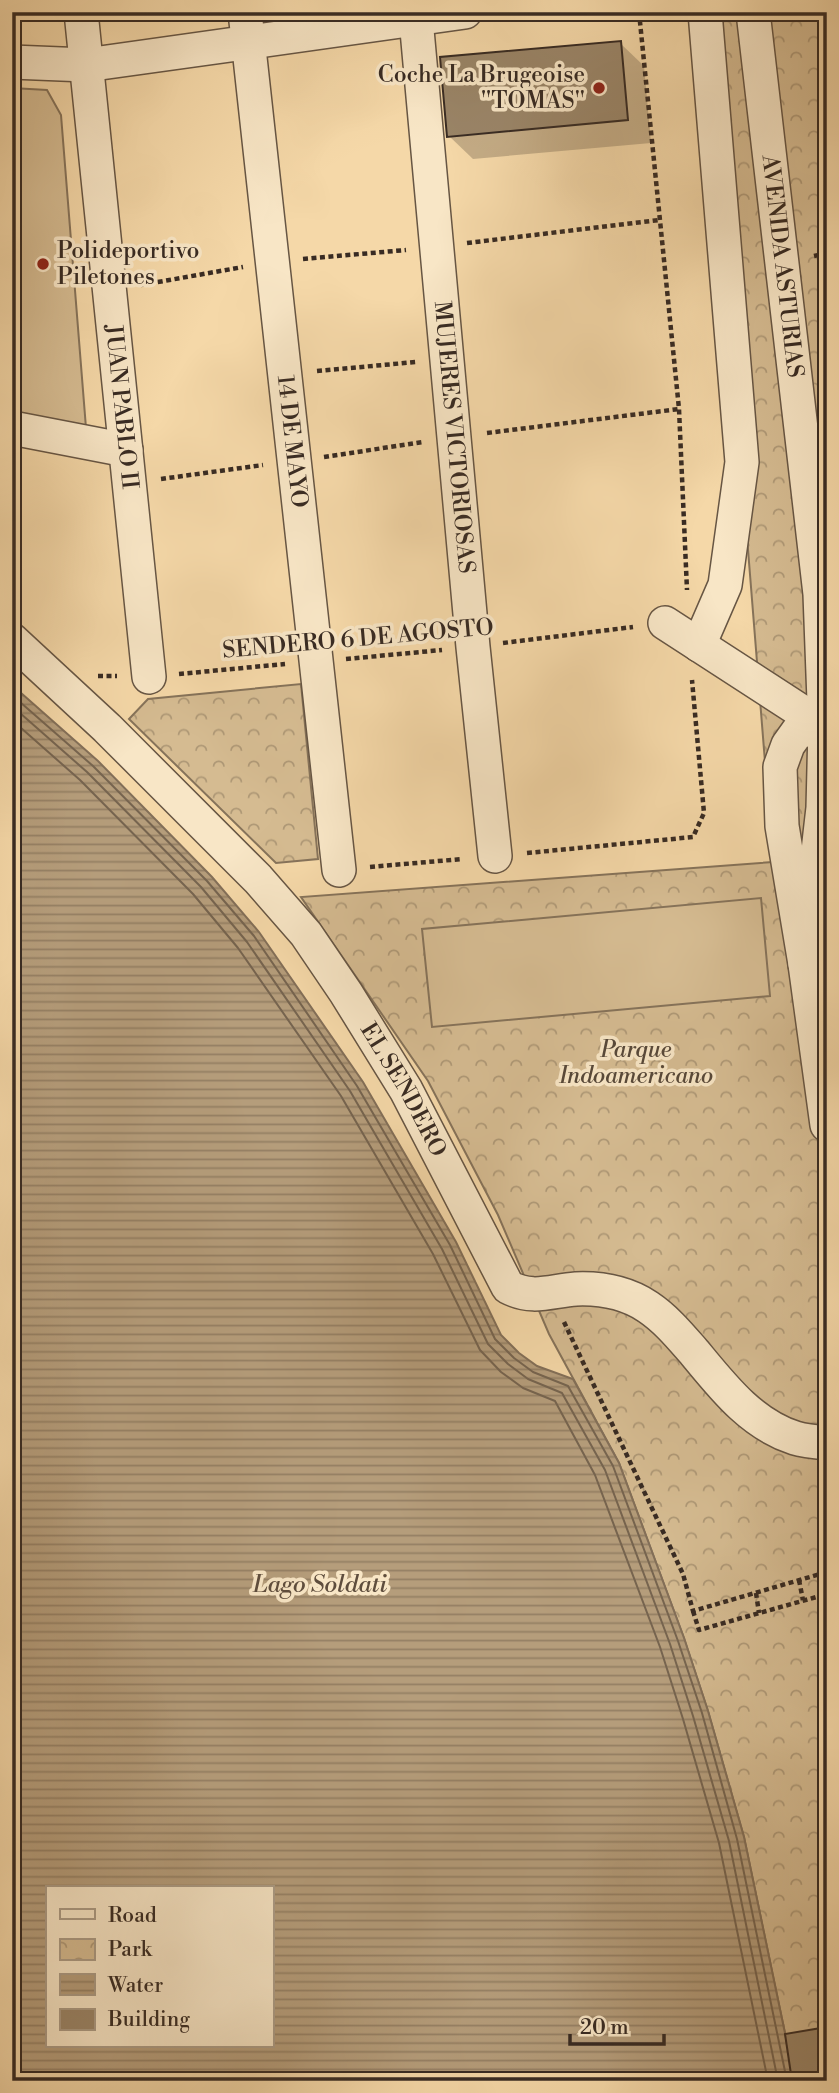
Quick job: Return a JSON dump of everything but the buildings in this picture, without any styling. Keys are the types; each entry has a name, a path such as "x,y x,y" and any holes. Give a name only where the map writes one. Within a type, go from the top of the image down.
{"street":[{"name":"JUAN PABLO II","path":"81,12 149,677"},
{"path":"12,62 86,65 246,27 416,19 466,12"},
{"path":"705,12 742,462 724,585 684,636 826,728"},
{"name":"AVENIDA ASTURIAS","path":"753,12 825,598 826,728 823,808 805,964"},
{"name":"MUJERES VICTORIOSAS","path":"416,19 473,647 495,856"},
{"name":"14 DE MAYO","path":"246,27 339,870"},
{"path":"12,428 126,450"},
{"name":"EL SENDERO","path":"12,640 53,676 258,879 306,934 406,1090 508,1287 533,1295 578,1289 611,1291 647,1306 673,1328 719,1382 757,1419 796,1438 827,1443"},
{"name":"AVENIDA ASTURIAS","path":"826,728 797,731 788,745 780,767 782,826 805,964 827,1125"}],"path":[{"path":"639,12 679,409 684,636 704,813"},
{"path":"437,247 659,220"},
{"path":"284,374 447,359"},
{"path":"129,483 454,437 679,409"},
{"name":"SENDERO 6 DE AGOSTO","path":"53,676 149,677 473,647 684,636"},
{"path":"551,1293 682,1574 699,1630 827,1594"},
{"path":"693,1611 827,1573"},
{"path":"799,1580 803,1601"},
{"path":"756,1593 759,1613"}],"green space":[{"name":"Parque Indoamericano","path":"705,12 827,12 827,2081 795,2081 744,1837 684,1638 619,1463 549,1334 498,1215 428,1081 301,897 773,862"},
{"name":"Polideportivo Piletones","path":"12,88 47,90 61,115 86,428 12,413"},
{"path":"301,684 318,859 276,863 129,719 148,699"},
{"path":"761,898 770,996 432,1027 422,929"}],"water":[{"name":"Lago Soldati","path":"12,685 98,761 212,877 259,932 363,1082 456,1242 501,1335 537,1366 573,1379 619,1463 708,1711 744,1837 795,2081 12,2081"}],"place":[{"name":"Coche La Brugeoise ''TOMAS''","path":"599,88"},
{"name":"Polideportivo Piletones","path":"43,264"}]}
